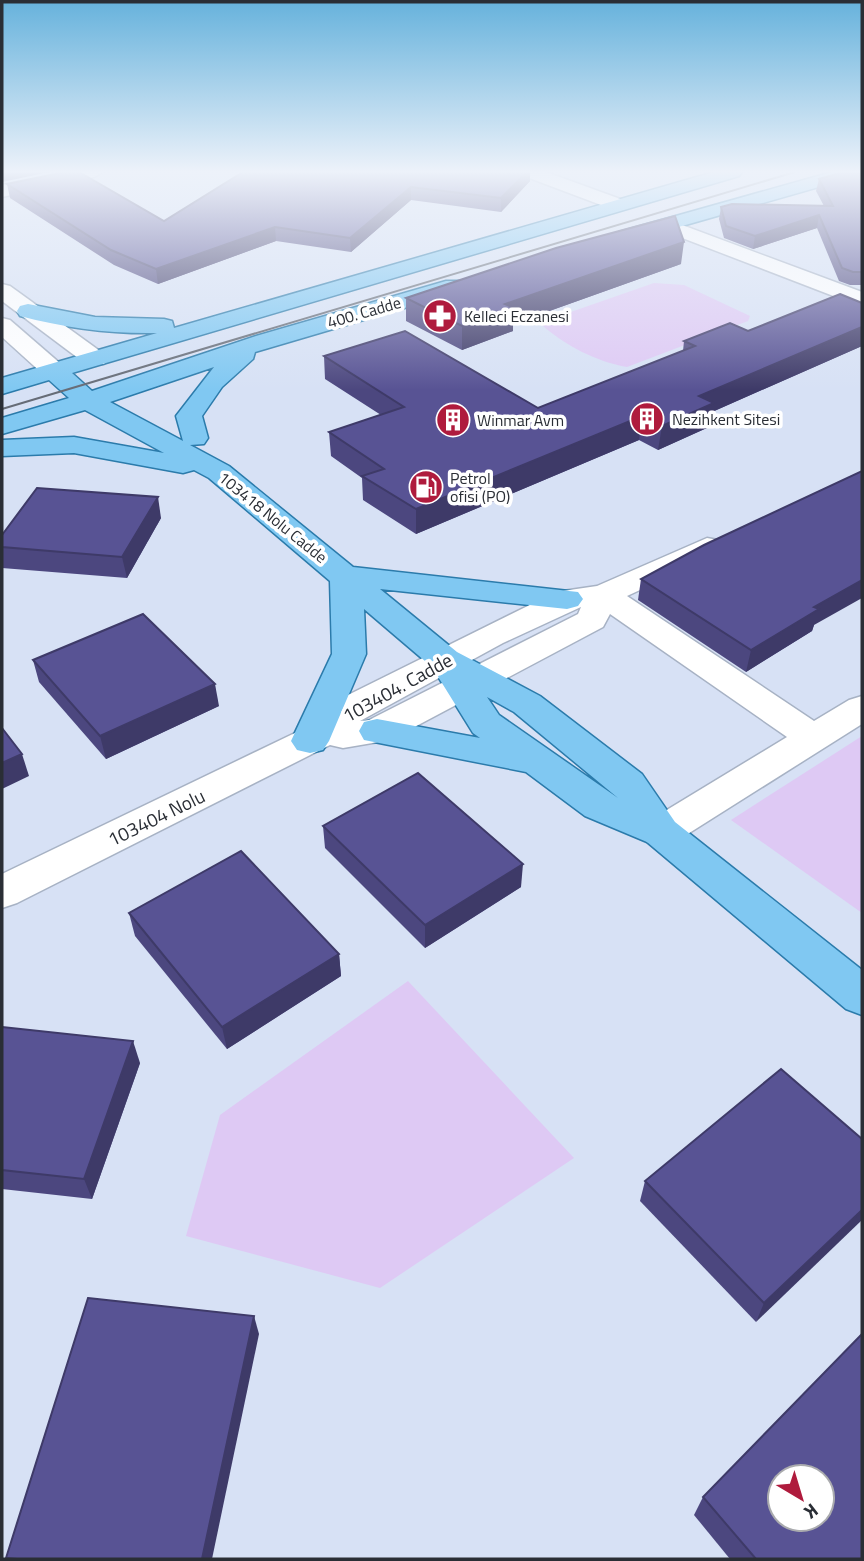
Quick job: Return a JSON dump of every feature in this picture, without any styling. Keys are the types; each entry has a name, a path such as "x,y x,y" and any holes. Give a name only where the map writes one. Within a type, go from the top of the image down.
{"main road":[{"name":"400. Cadde","path":"2,386 481,245"},
{"name":"400. Cadde","path":"2,426 88,401 264,341 481,278"},
{"path":"28,311 64,322 106,326 219,324"},
{"path":"194,438 189,416 202,395 222,371 264,341"},
{"path":"95,359 194,438 219,472"},
{"name":"103418 Nolu Cadde","path":"53,370 88,401 219,472 461,674 527,704 628,783 662,832"},
{"path":"2,448 74,445 219,472"},
{"path":"310,741 349,654 346,576 567,599"},
{"name":"103418 Nolu Cadde","path":"461,674 486,724 599,806 662,832"},
{"path":"377,731 534,761"},
{"path":"662,832 862,996"}],"street":[{"path":"718,245 862,300"},
{"path":"2,291 95,359"},
{"path":"2,325 53,370"},
{"name":"103404. Cadde","path":"310,741 377,731 567,599 604,595 727,538"},
{"path":"604,595 814,738"},
{"name":"103404. Cadde","path":"310,741 359,704 461,674 591,620 604,595"},
{"path":"662,832 862,708"},
{"name":"103404 Nolu","path":"2,892 310,741"}],"shaded area":[{"path":"654,283 684,285 750,316 748,321 627,367 582,352 542,325 545,321"},
{"path":"862,736 862,913 731,820"},
{"path":"408,981 574,1158 380,1288 186,1236 220,1115"}],"building":[{"path":"103,245 224,245 156,269"},
{"path":"568,245 676,245 505,304 514,308 462,326 406,298"},
{"path":"832,245 862,245 862,272 842,268"},
{"path":"840,294 862,303 862,327 699,396 714,403 662,426 642,416 416,509 362,476 384,469 329,432 404,407 324,356 405,331 538,408 695,346 684,341 730,323 748,331"},
{"path":"862,471 862,580 814,607 819,609 751,650 641,579 704,545"},
{"path":"37,488 158,497 122,557 2,547 2,535"},
{"path":"143,614 215,684 100,736 33,660"},
{"path":"2,728 22,754 2,763"},
{"path":"418,773 523,864 425,925 323,826"},
{"path":"241,851 339,954 222,1027 129,913"},
{"path":"2,1027 133,1041 84,1179 2,1170"},
{"path":"781,1069 862,1139 862,1210 764,1303 645,1181"},
{"path":"88,1298 254,1316 202,1559 6,1558"},
{"path":"862,1334 862,1559 756,1559 703,1497"}],"tram line":[{"path":"2,409 551,245"}],"place":[{"name":"Kelleci Eczanesi","path":"440,316"},
{"name":"Nezihkent Sitesi","path":"647,419"},
{"name":"Winmar Avm","path":"453,420"},
{"name":"Petrol ofisi (PO)","path":"426,487"}]}
